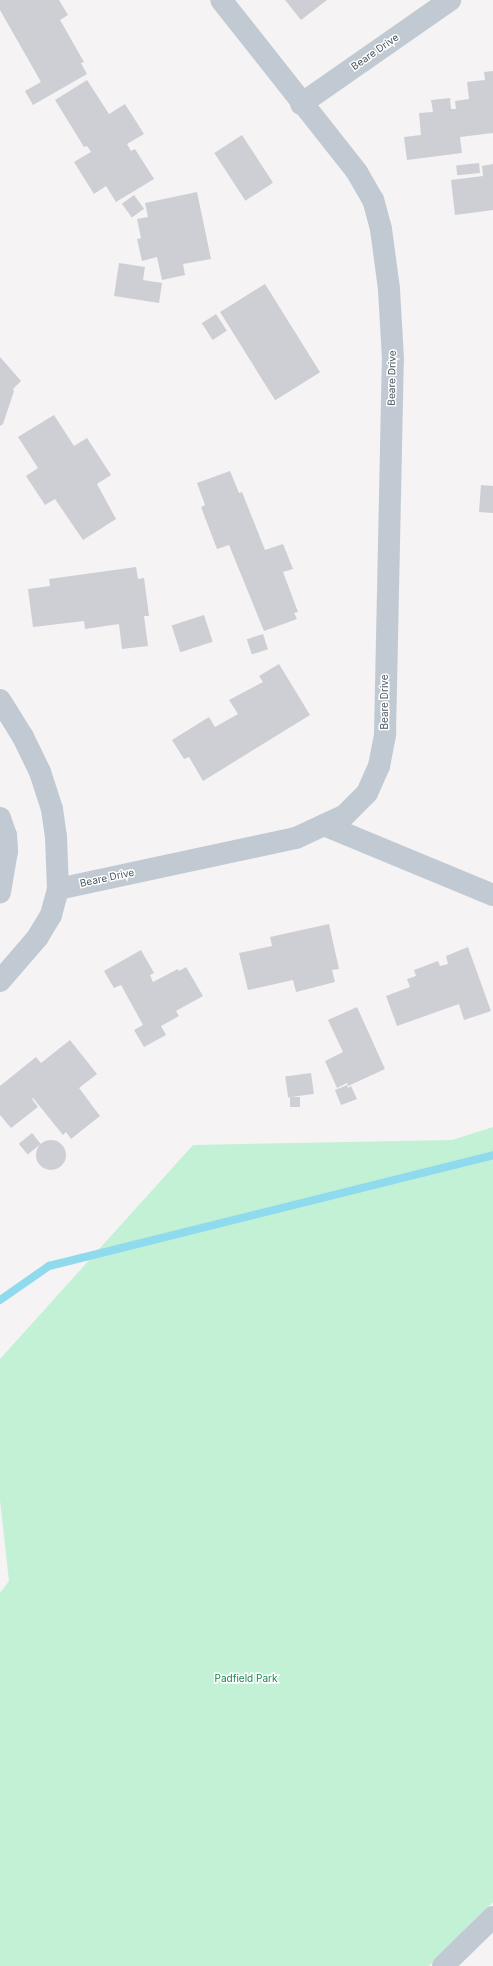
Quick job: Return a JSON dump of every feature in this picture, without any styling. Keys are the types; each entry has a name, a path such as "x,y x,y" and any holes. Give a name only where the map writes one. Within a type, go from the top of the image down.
{"street":[{"name":"Beare Drive","path":"58,889 296,838 345,815 366,792 379,766 384,734 393,359 389,289 381,229 373,200 356,172 301,104 221,0"},
{"name":"Beare Drive","path":"301,104 450,0"},
{"path":"0,700 23,738 40,772 52,809 56,837 58,889 51,915 38,937 0,980"},
{"path":"0,818 6,835 7,851 0,892"},
{"path":"324,825 493,895"},
{"path":"443,1966 493,1916"}],"green space":[{"name":"Padfield Park","path":"493,1127 493,1902 429,1966 0,1966 0,1593 9,1581 0,1500 0,1359 193,1145 452,1140"}],"building":[{"path":"0,0 59,0 68,15 60,20 84,62 81,63 87,74 33,105 25,91 41,82 0,10"},
{"path":"285,0 327,0 301,20"},
{"path":"493,71 493,133 460,137 462,153 407,160 404,137 421,135 419,113 433,112 431,100 450,98 451,109 456,109 455,101 469,99 467,82 485,80 484,72"},
{"path":"87,80 109,114 125,104 144,134 127,144 131,151 135,149 154,179 116,202 106,186 94,194 74,162 91,152 87,146 84,147 55,100"},
{"path":"242,135 273,183 245,201 214,153"},
{"path":"479,163 480,173 457,175 456,165"},
{"path":"493,164 493,210 455,215 451,180 483,176 482,166"},
{"path":"197,192 211,259 183,264 185,275 162,280 157,257 142,261 137,239 141,238 137,219 148,217 145,203"},
{"path":"134,195 144,209 132,218 122,204"},
{"path":"119,263 145,267 143,280 162,283 159,303 114,296"},
{"path":"265,284 320,372 275,400 220,312"},
{"path":"216,314 227,331 213,340 202,323"},
{"path":"0,357 21,381 13,389 14,391 3,424 0,426"},
{"path":"54,415 74,446 87,438 111,475 97,484 116,519 83,540 55,499 45,505 26,476 38,468 18,437"},
{"path":"230,471 239,493 242,492 265,550 283,544 293,569 283,572 298,612 294,613 297,619 264,631 229,545 217,549 201,507 205,505 197,483"},
{"path":"481,485 493,486 493,513 479,512"},
{"path":"136,567 138,579 144,578 149,616 144,616 148,646 122,649 119,624 85,629 84,621 33,627 28,589 50,586 49,579"},
{"path":"204,615 213,642 180,652 172,626"},
{"path":"263,634 268,649 252,654 247,639"},
{"path":"279,664 310,715 203,781 189,757 184,759 172,740 209,717 215,727 238,714 229,700 263,682 259,676"},
{"path":"329,924 339,969 332,970 335,982 296,992 293,980 248,990 239,953 272,946 270,937"},
{"path":"468,947 491,1011 464,1020 459,1004 397,1026 386,996 410,987 407,979 416,976 414,970 438,961 440,966 448,964 446,956"},
{"path":"141,950 154,973 150,975 153,982 178,969 179,971 186,967 203,996 176,1011 179,1016 161,1026 166,1035 144,1047 134,1030 143,1025 121,985 114,988 104,971"},
{"path":"357,1007 385,1069 348,1086 347,1083 337,1088 325,1061 343,1052 328,1020"},
{"path":"70,1040 97,1074 79,1088 100,1116 71,1139 66,1132 63,1135 33,1098 32,1099 38,1107 11,1128 0,1115 0,1086 36,1057 41,1063"},
{"path":"311,1073 314,1094 288,1097 285,1077"},
{"path":"347,1085 348,1088 351,1086 357,1099 341,1105 335,1090"},
{"path":"290,1097 300,1097 300,1107 290,1107"},
{"path":"32,1133 41,1144 28,1155 19,1144"},
{"path":"51,1140 57,1141 65,1149 65,1161 57,1169 51,1170 45,1169 37,1161 36,1155 37,1149 45,1141"}],"waterway":[{"path":"0,1300 49,1266 493,1155"}]}
